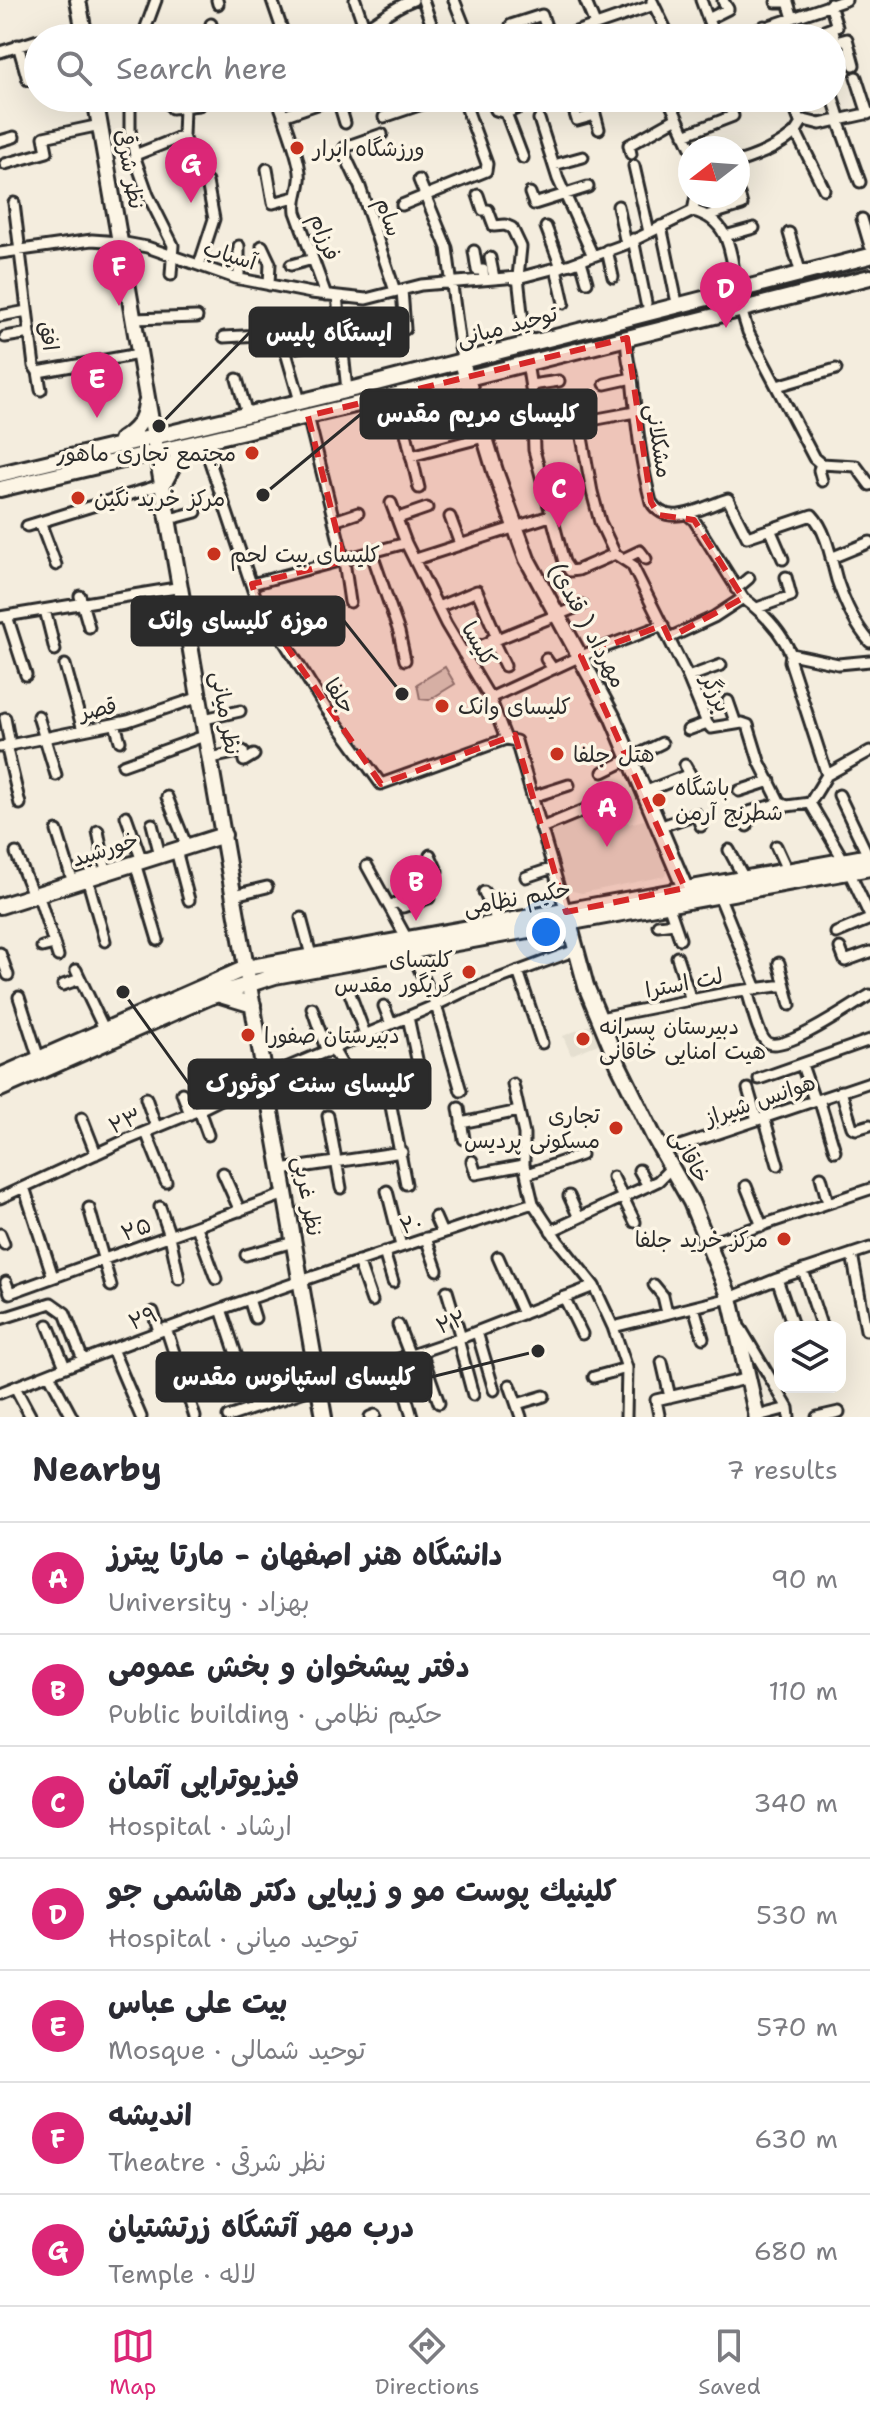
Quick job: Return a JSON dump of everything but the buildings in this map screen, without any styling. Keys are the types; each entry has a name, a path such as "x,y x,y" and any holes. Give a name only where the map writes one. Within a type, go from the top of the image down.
{"main road":[{"path":"78,0 82,24"},
{"name":"نظر شرقی","path":"98,112 156,444"},
{"name":"توحید میانی","path":"156,444 247,414 870,256"},
{"name":"توحید میانی","path":"156,444 200,442 870,277"},
{"name":"مهرداد ( قندی)","path":"462,361 484,437 527,559 581,656 630,758 687,894"},
{"path":"111,447 136,430 144,419 147,395"},
{"path":"164,484 177,458 200,442"},
{"path":"0,474 111,447 156,444"},
{"path":"0,489 156,444"},
{"name":"نظر میانی","path":"156,444 248,976"},
{"name":"خورشید","path":"0,906 224,835"},
{"name":"حکیم نظامی","path":"274,970 311,955 409,945 498,923 668,904 687,894 719,895 869,860"},
{"name":"حکیم نظامی","path":"0,1076 105,1031 248,976 687,894 787,870 846,866"},
{"name":"خاقانی","path":"568,917 600,1018 643,1128 662,1152 691,1202 730,1298 750,1378 756,1417"},
{"path":"217,994 253,1005 274,970 253,954 241,937"},
{"name":"حکیم نظامی","path":"0,1089 217,994 248,976"},
{"name":"نظر غربی","path":"248,976 324,1417"}],"street":[{"path":"147,24 156,0"},
{"path":"272,0 280,24"},
{"path":"355,0 363,24"},
{"path":"376,24 397,5 413,0"},
{"path":"423,0 431,24"},
{"path":"454,0 463,24"},
{"path":"585,0 595,24 653,2 663,24"},
{"path":"701,0 710,24"},
{"path":"771,24 824,4 846,0"},
{"path":"708,19 728,9 723,1"},
{"path":"776,2 788,2 793,18"},
{"path":"824,4 835,24"},
{"path":"514,24 542,15 545,24"},
{"path":"846,39 854,65"},
{"path":"0,52 24,44"},
{"path":"18,45 24,66"},
{"path":"800,122 809,119 820,124 869,113 856,77"},
{"path":"130,112 135,155 148,195 173,245 171,275"},
{"path":"184,112 183,136 188,150"},
{"name":"فرزام","path":"282,112 301,180 295,197 296,212 313,259 332,295 347,390"},
{"path":"283,116 295,112"},
{"path":"342,112 345,123"},
{"path":"384,117 399,112"},
{"path":"402,205 486,171 487,164 470,112"},
{"path":"503,112 506,113 523,158"},
{"path":"574,112 577,120 595,115"},
{"path":"594,112 599,129"},
{"path":"674,112 684,135 733,116 731,112"},
{"path":"750,157 772,149 796,132 800,122 796,112"},
{"path":"837,112 860,182"},
{"path":"631,154 629,145 677,118"},
{"path":"539,119 565,194 593,256"},
{"path":"5,164 47,152 44,137 100,125"},
{"path":"630,129 637,140"},
{"path":"796,132 824,189"},
{"name":"سام","path":"382,134 345,147 343,151 360,187 398,291"},
{"path":"135,155 183,136"},
{"path":"0,141 14,137"},
{"path":"554,165 583,157"},
{"path":"634,166 649,232"},
{"path":"267,169 273,203 295,197"},
{"path":"419,180 447,248 462,361"},
{"path":"199,265 214,219 207,182"},
{"path":"530,193 534,204 588,187"},
{"path":"478,195 483,210 488,210 494,226 513,228 521,246 518,277 524,331 528,338 535,341"},
{"name":"افق","path":"14,203 34,366 38,372 139,354"},
{"path":"618,206 646,303"},
{"path":"709,215 732,208"},
{"path":"451,286 518,277 581,261 693,211 709,215 719,223 725,236 737,291"},
{"path":"862,219 870,246"},
{"path":"661,226 676,298"},
{"path":"546,227 558,267 564,303"},
{"path":"725,236 754,228"},
{"path":"789,233 801,274"},
{"name":"آسیاب","path":"0,253 92,240 120,242 239,279 332,295 366,299 421,285 451,286"},
{"path":"239,246 239,279"},
{"path":"262,246 270,263 269,285"},
{"path":"607,250 613,277"},
{"path":"474,251 477,270 483,270 489,279"},
{"path":"489,279 490,258"},
{"path":"291,265 313,259"},
{"path":"581,261 587,282"},
{"path":"451,286 518,277"},
{"path":"398,291 405,329"},
{"path":"741,309 748,332 814,458 821,464 856,466 866,471 870,485"},
{"path":"0,316 27,311"},
{"path":"133,319 197,317"},
{"path":"5,337 30,333"},
{"path":"224,337 276,333 285,349 300,401"},
{"path":"242,335 244,347"},
{"name":"مشکلانی","path":"627,338 625,356 632,378 638,442 651,502 663,515 687,514"},
{"path":"285,349 341,339"},
{"path":"527,363 534,450 564,562 570,571 640,551 646,559"},
{"path":"777,386 836,369"},
{"path":"38,372 41,390"},
{"path":"605,384 632,378"},
{"path":"237,379 247,414"},
{"path":"531,385 559,381"},
{"name":"برزگر","path":"575,399 600,522 619,557 632,565 688,677 707,723 711,728 748,725 759,761 780,803"},
{"path":"581,422 635,412"},
{"path":"308,416 344,561 350,602"},
{"path":"405,429 419,488"},
{"path":"411,456 484,437"},
{"name":"جلفا","path":"200,442 258,605 325,707 381,784 506,739"},
{"path":"821,464 822,481"},
{"path":"27,526 164,484"},
{"path":"827,775 785,639 757,608 743,598 694,520 687,514 728,499 743,535 750,537 812,515 816,518 839,585 869,639"},
{"name":"کلیسا","path":"391,503 406,543 490,698 506,739 516,741 568,917"},
{"path":"398,518 427,508"},
{"path":"170,519 196,512"},
{"path":"334,521 358,513"},
{"path":"416,559 553,515"},
{"path":"450,517 460,544"},
{"path":"40,522 56,565"},
{"path":"770,529 783,559"},
{"path":"831,558 870,542"},
{"path":"252,584 406,543"},
{"path":"372,554 399,632 405,660"},
{"path":"757,608 791,596 786,577"},
{"path":"736,589 749,578"},
{"path":"26,675 3,617 82,600 182,587"},
{"path":"438,607 477,591 505,666"},
{"path":"669,638 714,617 743,598"},
{"path":"82,600 89,627"},
{"path":"463,653 582,605"},
{"path":"45,610 55,650"},
{"path":"282,638 321,624"},
{"path":"490,698 581,656 663,625"},
{"path":"791,654 838,664 870,661"},
{"path":"546,659 553,669"},
{"path":"65,665 83,730"},
{"path":"688,677 721,665"},
{"name":"قصر","path":"5,745 115,724 200,697"},
{"path":"728,701 736,724"},
{"path":"204,719 240,711"},
{"path":"38,716 56,775"},
{"path":"5,718 5,745 20,804"},
{"path":"688,730 707,723"},
{"path":"115,724 120,741"},
{"path":"123,765 207,735"},
{"path":"603,772 662,743"},
{"path":"211,758 243,751 244,761 254,755"},
{"path":"810,803 827,775 870,751"},
{"path":"644,792 690,774 685,765"},
{"path":"681,777 686,787"},
{"path":"739,791 770,781"},
{"path":"532,797 569,785"},
{"path":"839,795 869,860"},
{"path":"167,797 181,848 189,900"},
{"path":"747,826 745,818 749,812 780,803 787,806 810,803"},
{"path":"810,803 846,866 870,918 836,933"},
{"path":"541,828 592,807"},
{"path":"659,827 696,814 701,826"},
{"path":"126,816 158,940"},
{"path":"152,824 160,855"},
{"path":"57,831 105,941"},
{"path":"98,831 106,872"},
{"path":"776,846 787,870"},
{"path":"729,850 744,878"},
{"path":"16,853 36,894 58,956"},
{"path":"389,906 398,902 403,907 429,898 421,878 437,871 430,855"},
{"path":"367,866 409,945 436,1005 461,1091"},
{"path":"526,877 553,868"},
{"path":"234,895 267,887"},
{"path":"484,892 498,923"},
{"path":"719,895 752,990 785,985"},
{"path":"668,904 680,939"},
{"path":"301,918 311,955"},
{"path":"658,925 674,923"},
{"path":"42,947 54,944"},
{"path":"840,948 845,961 870,952"},
{"name":"۲۳","path":"0,1198 265,1077 463,992 576,950"},
{"path":"0,953 8,975"},
{"path":"677,957 691,1000"},
{"path":"779,963 790,1005"},
{"path":"518,971 542,1043"},
{"path":"63,985 78,974 105,1031"},
{"name":"لت استرا","path":"600,1018 752,990 760,1033 766,1042 772,1044 787,1041 825,1024 870,995"},
{"path":"349,991 365,1034"},
{"path":"19,997 39,1059"},
{"path":"384,1006 391,1024"},
{"path":"312,1008 330,1050 355,1087"},
{"path":"408,1017 418,1064"},
{"path":"759,1079 870,1040"},
{"path":"802,1065 835,1151"},
{"name":"هوانس شیراز","path":"662,1152 870,1082"},
{"path":"513,1084 524,1134 526,1169 533,1203 594,1286 614,1329 627,1368 626,1417"},
{"path":"748,1089 778,1165"},
{"path":"841,1091 852,1127 856,1129 870,1125"},
{"path":"182,1093 208,1135"},
{"path":"146,1098 156,1127"},
{"path":"390,1101 406,1184"},
{"path":"459,1108 464,1139"},
{"path":"461,1123 519,1111"},
{"path":"328,1116 341,1188"},
{"path":"82,1118 96,1154"},
{"path":"146,1132 166,1182"},
{"path":"281,1170 402,1152"},
{"path":"472,1161 476,1174 526,1169 581,1155"},
{"path":"551,1231 658,1181 671,1168"},
{"path":"639,1170 648,1186"},
{"path":"223,1173 222,1185 240,1211"},
{"path":"613,1177 635,1222"},
{"path":"821,1177 828,1203"},
{"path":"746,1186 762,1226"},
{"path":"24,1187 53,1277"},
{"path":"706,1244 870,1189"},
{"path":"387,1191 401,1246"},
{"name":"۲۵","path":"6,1282 10,1293 285,1194"},
{"path":"569,1196 579,1218"},
{"name":"۲۰","path":"300,1280 533,1203"},
{"path":"160,1207 179,1279"},
{"path":"89,1208 111,1286"},
{"path":"435,1217 442,1233"},
{"path":"197,1227 216,1279"},
{"path":"426,1238 437,1270"},
{"path":"246,1255 294,1242"},
{"path":"614,1329 730,1298 870,1248"},
{"path":"384,1252 393,1282"},
{"path":"852,1254 866,1330"},
{"path":"498,1257 523,1314"},
{"path":"358,1261 372,1301"},
{"path":"803,1270 820,1321"},
{"path":"777,1279 791,1321"},
{"name":"۲۹","path":"1,1391 300,1280"},
{"path":"654,1285 663,1296 667,1313"},
{"name":"۲۲","path":"228,1417 460,1339 594,1286"},
{"path":"447,1291 473,1395"},
{"path":"564,1297 582,1334"},
{"path":"249,1299 255,1318"},
{"path":"0,1319 51,1303 65,1313 83,1360"},
{"path":"694,1307 703,1338"},
{"path":"221,1309 237,1357"},
{"path":"153,1312 163,1330 195,1417"},
{"path":"736,1323 788,1412 756,1417"},
{"path":"48,1325 65,1367"},
{"path":"398,1325 410,1356"},
{"path":"477,1332 494,1390"},
{"path":"112,1349 141,1417"},
{"path":"421,1352 439,1403"},
{"path":"396,1361 412,1417"},
{"path":"662,1362 670,1397"},
{"path":"273,1368 283,1399"},
{"path":"594,1377 627,1368"},
{"path":"49,1374 72,1417"},
{"path":"243,1374 255,1408"},
{"path":"659,1415 656,1400 750,1378"},
{"path":"510,1385 521,1417"},
{"path":"15,1387 31,1417"},
{"path":"517,1404 544,1396"},
{"path":"817,1417 838,1411"}],"highlighted area":[{"path":"627,338 651,502 659,515 694,520 743,598 669,638 663,625 581,656 685,888 566,912 515,735 381,784 258,605 252,584 344,561 308,416"}],"shaded area":[{"path":"445,667 455,684 429,700 420,699 417,684"},
{"path":"595,808 599,815 620,808 629,824 644,820 652,826 668,866 665,876 582,893 568,890 547,828"},
{"name":"دبیرستان پسرانه هیت امنایی خاقانی","path":"595,1023 603,1042 571,1055 563,1036"}],"place":[{"name":"ورزشگاه ابرار","path":"297,148"},
{"name":"درب مهر آتشگاه زرتشتیان","path":"191,203"},
{"name":"اندیشه","path":"119,306"},
{"name":"كلينيك پوست مو و زيبايى دکتر هاشمی جو","path":"726,328"},
{"name":"بیت علی عباس","path":"97,418"},
{"name":"ایستگاه پلیس","path":"159,426"},
{"name":"مجتمع تجاری ماهور","path":"252,453"},
{"name":"کلیسای مریم مقدس","path":"263,495"},
{"name":"مرکز خرید نگین","path":"78,498"},
{"name":"فیزیوتراپی آتمان","path":"559,528"},
{"name":"کلیسای بیت لحم","path":"214,554"},
{"name":"موزه کلیسای وانک","path":"402,694"},
{"name":"کلیسای وانک","path":"442,706"},
{"name":"هتل جلفا","path":"557,754"},
{"name":"باشگاه شطرنج آرمن","path":"659,800"},
{"name":"دانشگاه هنر اصفهان - مارتا پیترز","path":"607,847"},
{"name":"دفتر پیشخوان و بخش عمومی","path":"416,921"},
{"name":"کلیسای گریگور مقدس","path":"469,972"},
{"name":"کلیسای سنت کوئورک","path":"123,992"},
{"name":"دبیرستان صفورا","path":"248,1035"},
{"name":"دبیرستان پسرانه هیت امنایی خاقانی","path":"583,1039"},
{"name":"تجاری مسکونی پردیس","path":"616,1128"},
{"name":"مرکز خرید جلفا","path":"784,1239"},
{"name":"کلیسای استپانوس مقدس","path":"538,1351"}]}
